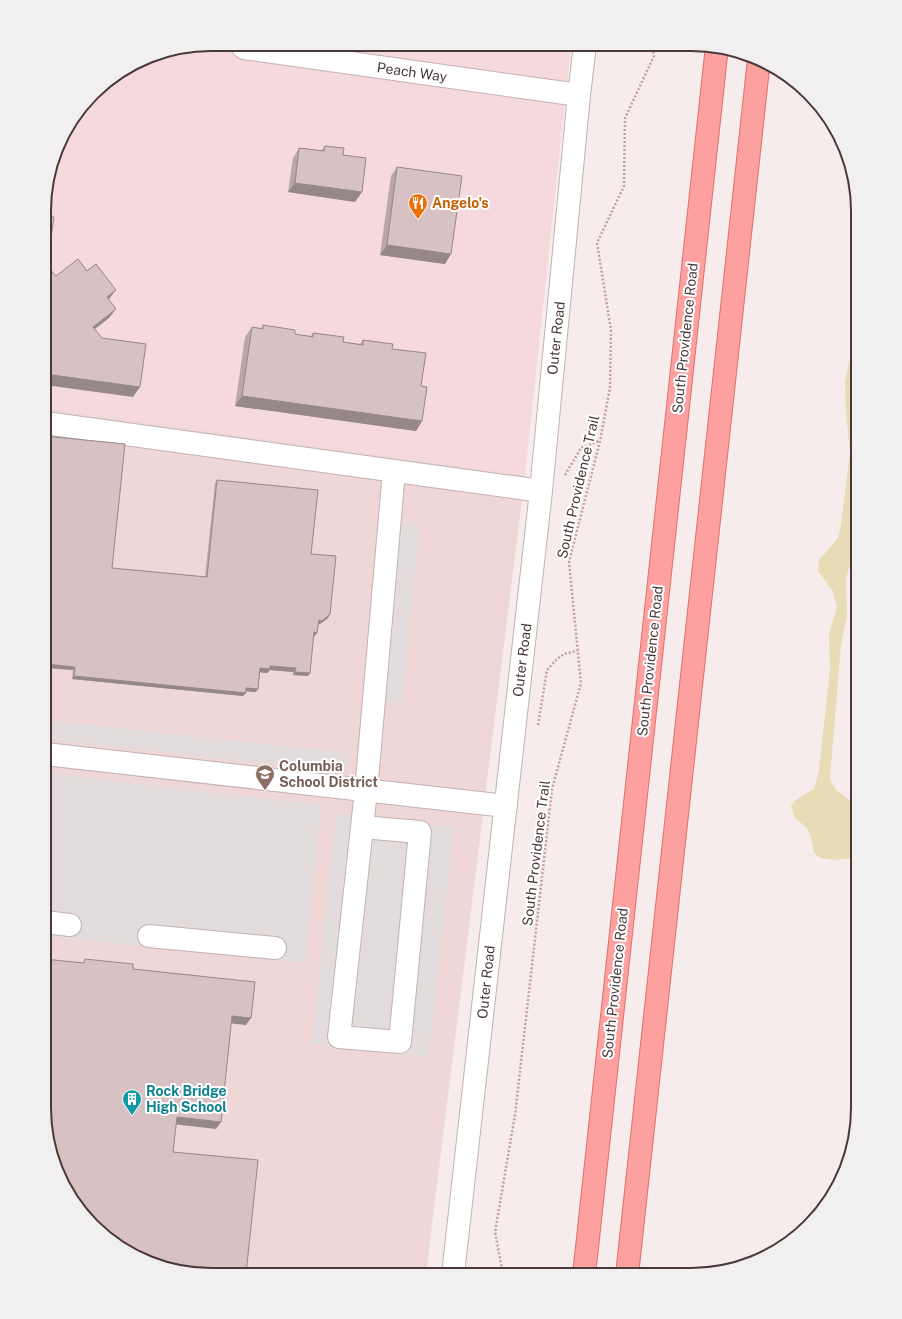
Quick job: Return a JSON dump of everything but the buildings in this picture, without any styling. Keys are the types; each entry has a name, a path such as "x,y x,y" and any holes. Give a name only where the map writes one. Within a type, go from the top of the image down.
{"main road":[{"name":"South Providence Road","path":"585,1268 716,53"},
{"path":"628,1268 758,66"}],"street":[{"name":"Peach Way","path":"276,51 579,95"},
{"name":"Outer Road","path":"454,1268 541,491 584,51"},
{"path":"51,424 541,491"},
{"path":"362,827 420,832 400,1042 339,1037 362,827 366,791 394,471"},
{"path":"51,755 506,806"},
{"path":"51,923 70,925"},
{"path":"149,936 275,948"}],"path":[{"name":"South Providence Trail","path":"502,1268 494,1232 515,1116 552,789 581,682 569,562 600,441 610,388 612,330 597,243 624,186 626,118 654,56 653,51"},
{"path":"562,481 581,448 600,441"}],"shaded area":[{"path":"570,51 525,475 51,409 52,190 56,170 63,150 72,131 84,114 98,98 131,72 160,59 190,52"},
{"path":"851,353 851,561 846,579 847,615 841,645 830,779 836,790 851,801 851,858 835,860 820,858 814,853 812,840 807,828 795,818 791,807 794,801 814,789 819,771 830,668 829,633 837,608 833,591 818,571 819,560 838,538 841,525 850,452 846,415 845,382"},
{"name":"Columbia School District","path":"51,409 525,475 427,1268 201,1268 160,1260 131,1247 98,1221 78,1197 72,1188 59,1159 52,1129"},
{"path":"401,523 420,525 402,704 382,702"},
{"path":"51,721 347,753 345,772 51,740"},
{"path":"51,774 321,805 305,963 51,937"},
{"path":"336,814 454,827 429,1056 312,1044"}],"place":[{"name":"Angelo's","path":"418,220"},
{"name":"Columbia School District","path":"265,791"},
{"name":"Rock Bridge High School","path":"132,1116"}]}
